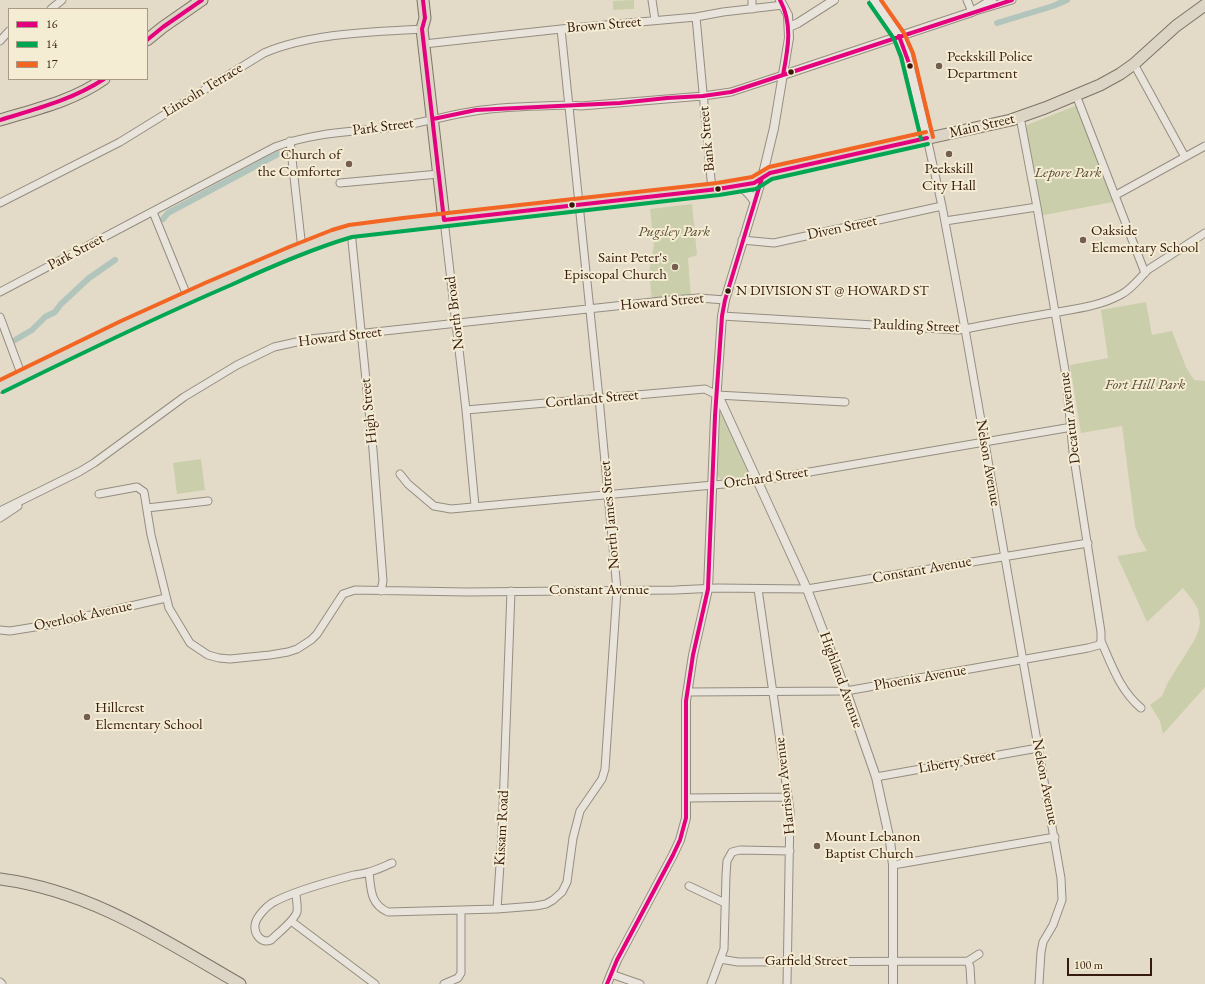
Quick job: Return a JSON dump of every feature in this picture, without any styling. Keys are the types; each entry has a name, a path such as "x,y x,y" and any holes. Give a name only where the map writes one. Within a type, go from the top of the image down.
{"main road":[{"path":"148,39 162,26 202,0"},
{"name":"North Broad","path":"423,0 425,18 422,29 444,220"},
{"name":"Main Street","path":"0,387 105,335 188,298 302,249 350,231 712,190 754,183 770,173 1020,117 1114,78 1134,64 1176,26 1205,5"},
{"path":"0,120 76,96 90,89 103,80"},
{"path":"0,879 48,889 78,898 107,910 153,933 240,984"},
{"path":"0,886 42,894 99,914 136,931 226,984"}],"street":[{"path":"52,8 62,0"},
{"path":"652,0 655,20"},
{"path":"752,0 752,9"},
{"path":"789,26 798,23 834,0"},
{"name":"Nelson Avenue","path":"874,0 899,36 910,66 942,206 1055,837 1062,894 1060,908 1044,942 1041,952 1039,984"},
{"path":"967,0 972,12"},
{"path":"972,12 992,0"},
{"path":"783,75 1012,0"},
{"path":"608,984 617,960 673,856 680,840 686,818 687,692 693,655 708,589 712,486 722,316 742,240 762,178 774,128 789,38 788,15 782,2"},
{"name":"Brown Street","path":"424,44 561,29 696,17 752,9 782,2"},
{"name":"Bank Street","path":"696,17 712,190"},
{"name":"Lincoln Terrace","path":"0,202 120,142 264,53 275,48 291,43 364,32 422,29"},
{"name":"North James Street","path":"497,909 546,904 558,897 567,882 573,838 580,810 602,779 605,769 617,590 561,29"},
{"path":"0,42 8,31"},
{"path":"1134,64 1185,157"},
{"name":"Park Street","path":"0,292 275,147 290,141 332,133 420,123 476,110 589,105 703,96 731,92 783,75"},
{"path":"1076,95 1145,273"},
{"name":"Decatur Avenue","path":"1020,117 1066,376 1074,452 1101,632 1101,641 1123,689 1141,708"},
{"path":"290,141 302,249"},
{"path":"1116,195 1205,146"},
{"path":"340,183 439,174"},
{"path":"740,185 749,192 754,201"},
{"name":"Diven Street","path":"742,240 774,243 942,206"},
{"path":"945,222 1037,207"},
{"path":"153,212 188,298"},
{"name":"North Broad","path":"444,220 457,324 475,506"},
{"name":"High Street","path":"350,231 373,450 383,581 381,591"},
{"name":"Paulding Street","path":"722,316 958,330 964,329 1104,302 1121,295 1145,273 1205,233"},
{"name":"Howard Street","path":"0,511 79,472 94,463 184,397 237,365 282,344 310,339 699,298 725,300"},
{"path":"0,317 22,376"},
{"name":"Cortlandt Street","path":"466,410 704,390 717,395 845,402"},
{"name":"Highland Avenue","path":"717,395 807,589 846,691 876,776 890,841 893,865 893,984"},
{"name":"Orchard Street","path":"400,474 408,484 434,506 451,509 757,481 1072,427"},
{"name":"Constant Avenue","path":"99,494 137,487 144,492 151,535 169,608 190,643 208,655 230,659 270,655 297,649 312,640 343,594 355,590 467,592 807,589 1088,543"},
{"path":"0,518 10,513 30,497"},
{"path":"147,508 208,501"},
{"name":"Harrison Avenue","path":"758,589 790,811 787,984"},
{"name":"Kissam Road","path":"497,909 502,835 510,591"},
{"name":"Overlook Avenue","path":"0,630 10,631 47,625 166,598"},
{"name":"Phoenix Avenue","path":"687,692 846,691 1088,648 1098,645 1101,641"},
{"name":"Liberty Street","path":"876,776 1038,748"},
{"path":"686,798 788,797"},
{"path":"893,865 1055,837"},
{"path":"711,984 724,949 726,875 728,859 732,852 740,850 790,851"},
{"path":"296,893 297,910 292,920 271,940 267,942 264,941 256,934 255,925 266,908 272,903 296,893 369,872 392,863"},
{"path":"369,872 374,900 377,905 388,912 497,909"},
{"path":"689,886 725,903"},
{"path":"444,984 458,978 461,973 461,910"},
{"path":"292,920 375,984"},
{"path":"971,984 970,967 968,961 979,954"},
{"name":"Garfield Street","path":"720,959 738,962 968,961"},
{"path":"611,974 640,984"}],"green space":[{"path":"634,0 634,9 613,10 613,1"},
{"name":"Lepore Park","path":"1080,104 1118,201 1039,216 1022,127"},
{"name":"Pugsley Park","path":"692,204 697,255 688,258 691,298 652,300 649,272 654,245 650,209"},
{"name":"Fort Hill Park","path":"1146,302 1152,335 1172,331 1186,367 1194,380 1205,381 1205,687 1163,734 1160,721 1150,705 1162,696 1168,682 1194,641 1200,623 1198,609 1183,588 1147,622 1117,556 1147,551 1135,526 1122,426 1081,433 1070,365 1108,358 1101,310"},
{"path":"722,413 749,474 746,477 721,479 717,476 720,414"},
{"path":"201,459 205,490 177,494 173,463"}],"waterway":[{"path":"997,23 1053,6 1067,0"},
{"path":"163,219 168,213 278,154"},
{"path":"15,340 32,330 45,317 55,312 61,304 89,278 115,260"}],"transit line":[{"name":"16","path":"148,39 202,0"},
{"name":"16","path":"423,0 425,18 422,29 444,220 718,189 754,183 770,173 927,138"},
{"name":"16","path":"780,0 787,18 788,27 788,46 783,75"},
{"name":"17","path":"881,0 904,33 913,53 933,137"},
{"name":"16","path":"433,119 476,110 620,103 703,96 731,92 1012,0"},
{"name":"14","path":"869,3 894,39 901,57 921,139"},
{"name":"16","path":"899,36 910,66"},
{"name":"16","path":"0,120 67,98 102,80"},
{"name":"17","path":"0,380 121,321 205,283 289,247 349,225 717,183 752,177 769,167 926,132"},
{"name":"14","path":"3,392 145,324 261,272 306,253 352,237 719,195 756,189 772,179 928,144"},
{"name":"16","path":"607,984 617,960 673,855 680,840 686,818 686,701 693,655 708,589 715,416 722,316 725,300 762,178"}],"place":[{"name":"Peekskill Police Department","path":"939,66"},
{"name":"Peekskill City Hall","path":"949,154"},
{"name":"Church of the Comforter","path":"349,164"},
{"name":"Oakside Elementary School","path":"1083,240"},
{"name":"Saint Peter's Episcopal Church","path":"675,267"},
{"name":"N DIVISION ST @ HOWARD ST","path":"728,291"},
{"name":"Hillcrest Elementary School","path":"87,717"},
{"name":"Mount Lebanon Baptist Church","path":"817,846"}]}
